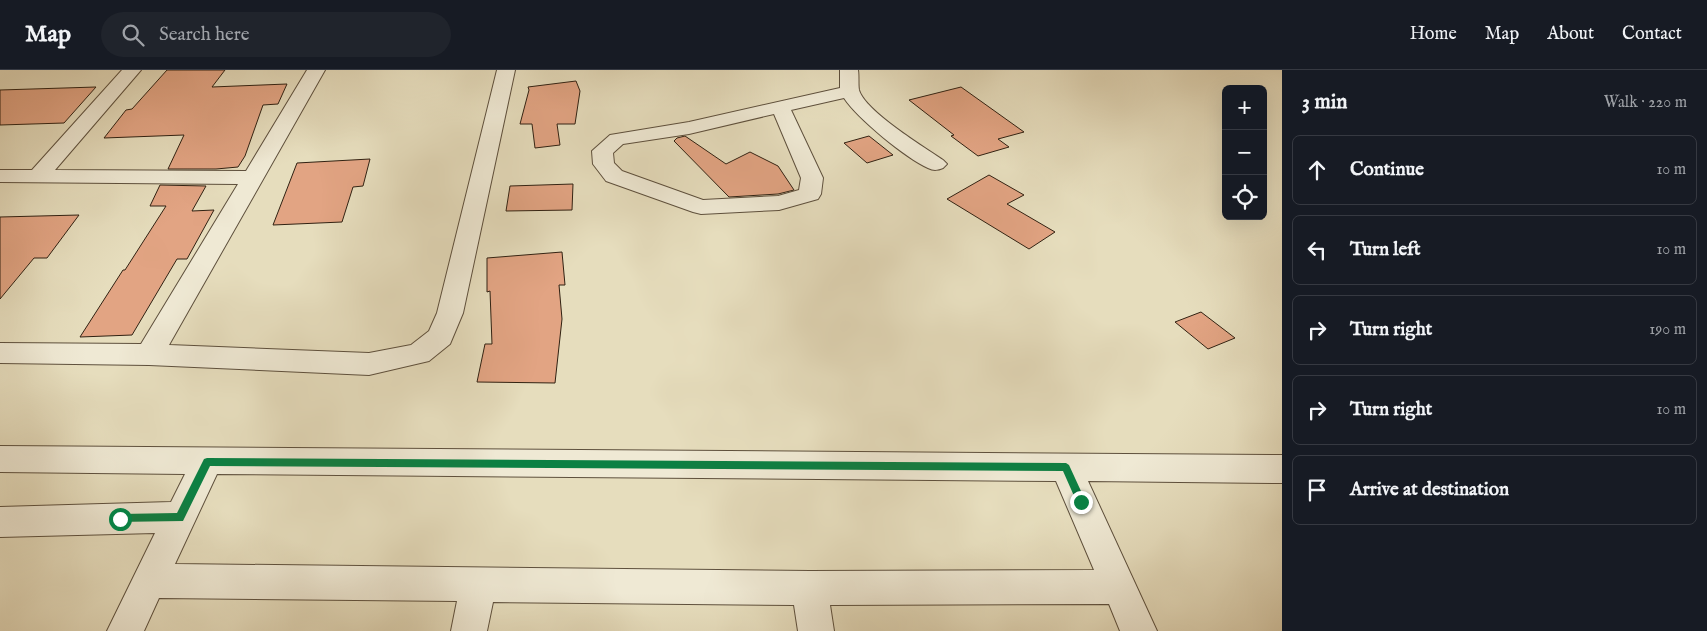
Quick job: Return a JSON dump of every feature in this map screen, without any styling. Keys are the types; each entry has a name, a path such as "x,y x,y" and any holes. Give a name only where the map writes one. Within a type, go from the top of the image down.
{"street":[{"path":"38,176 132,70"},
{"path":"149,355 316,70"},
{"path":"0,353 149,355 369,364 419,354 440,337 450,313 506,70"},
{"path":"849,70 850,91 867,113 905,144 936,164"},
{"path":"780,107 812,178 810,194 779,202 701,207 614,176 604,164 602,151 617,139 690,128 780,107 850,91"},
{"path":"0,176 253,178"},
{"path":"0,459 1282,469"},
{"path":"125,631 207,462"},
{"path":"1066,468 1139,631"},
{"path":"0,522 180,517"},
{"path":"149,581 810,588 1119,588"},
{"path":"469,631 478,584"},
{"path":"810,588 816,631"}],"building":[{"path":"167,70 225,70 212,87 287,84 278,104 263,105 245,156 238,167 168,169 184,135 104,138 126,110 132,109"},
{"path":"576,81 580,91 575,124 557,124 560,145 535,148 532,124 520,124 529,90 528,87"},
{"path":"96,87 64,123 0,125 0,90"},
{"path":"961,87 1024,132 998,139 1009,147 978,156 909,100"},
{"path":"685,136 726,164 750,152 778,166 794,190 778,194 729,197 674,141"},
{"path":"869,136 893,155 867,163 844,143"},
{"path":"370,159 363,186 353,187 342,222 273,225 297,163"},
{"path":"989,175 1024,195 1007,204 1055,232 1029,249 947,199"},
{"path":"573,184 572,210 506,211 510,186"},
{"path":"160,185 206,186 192,211 214,210 187,259 177,259 132,335 80,337 166,206 150,206"},
{"path":"79,215 47,258 34,258 0,299 0,217"},
{"path":"562,252 565,285 559,285 562,319 555,383 477,382 485,344 492,344 490,291 487,292 487,258"},
{"path":"1201,312 1235,338 1208,349 1175,322"}],"route":[{"path":"120,519 180,517 207,462 1066,468 1081,502"}]}
